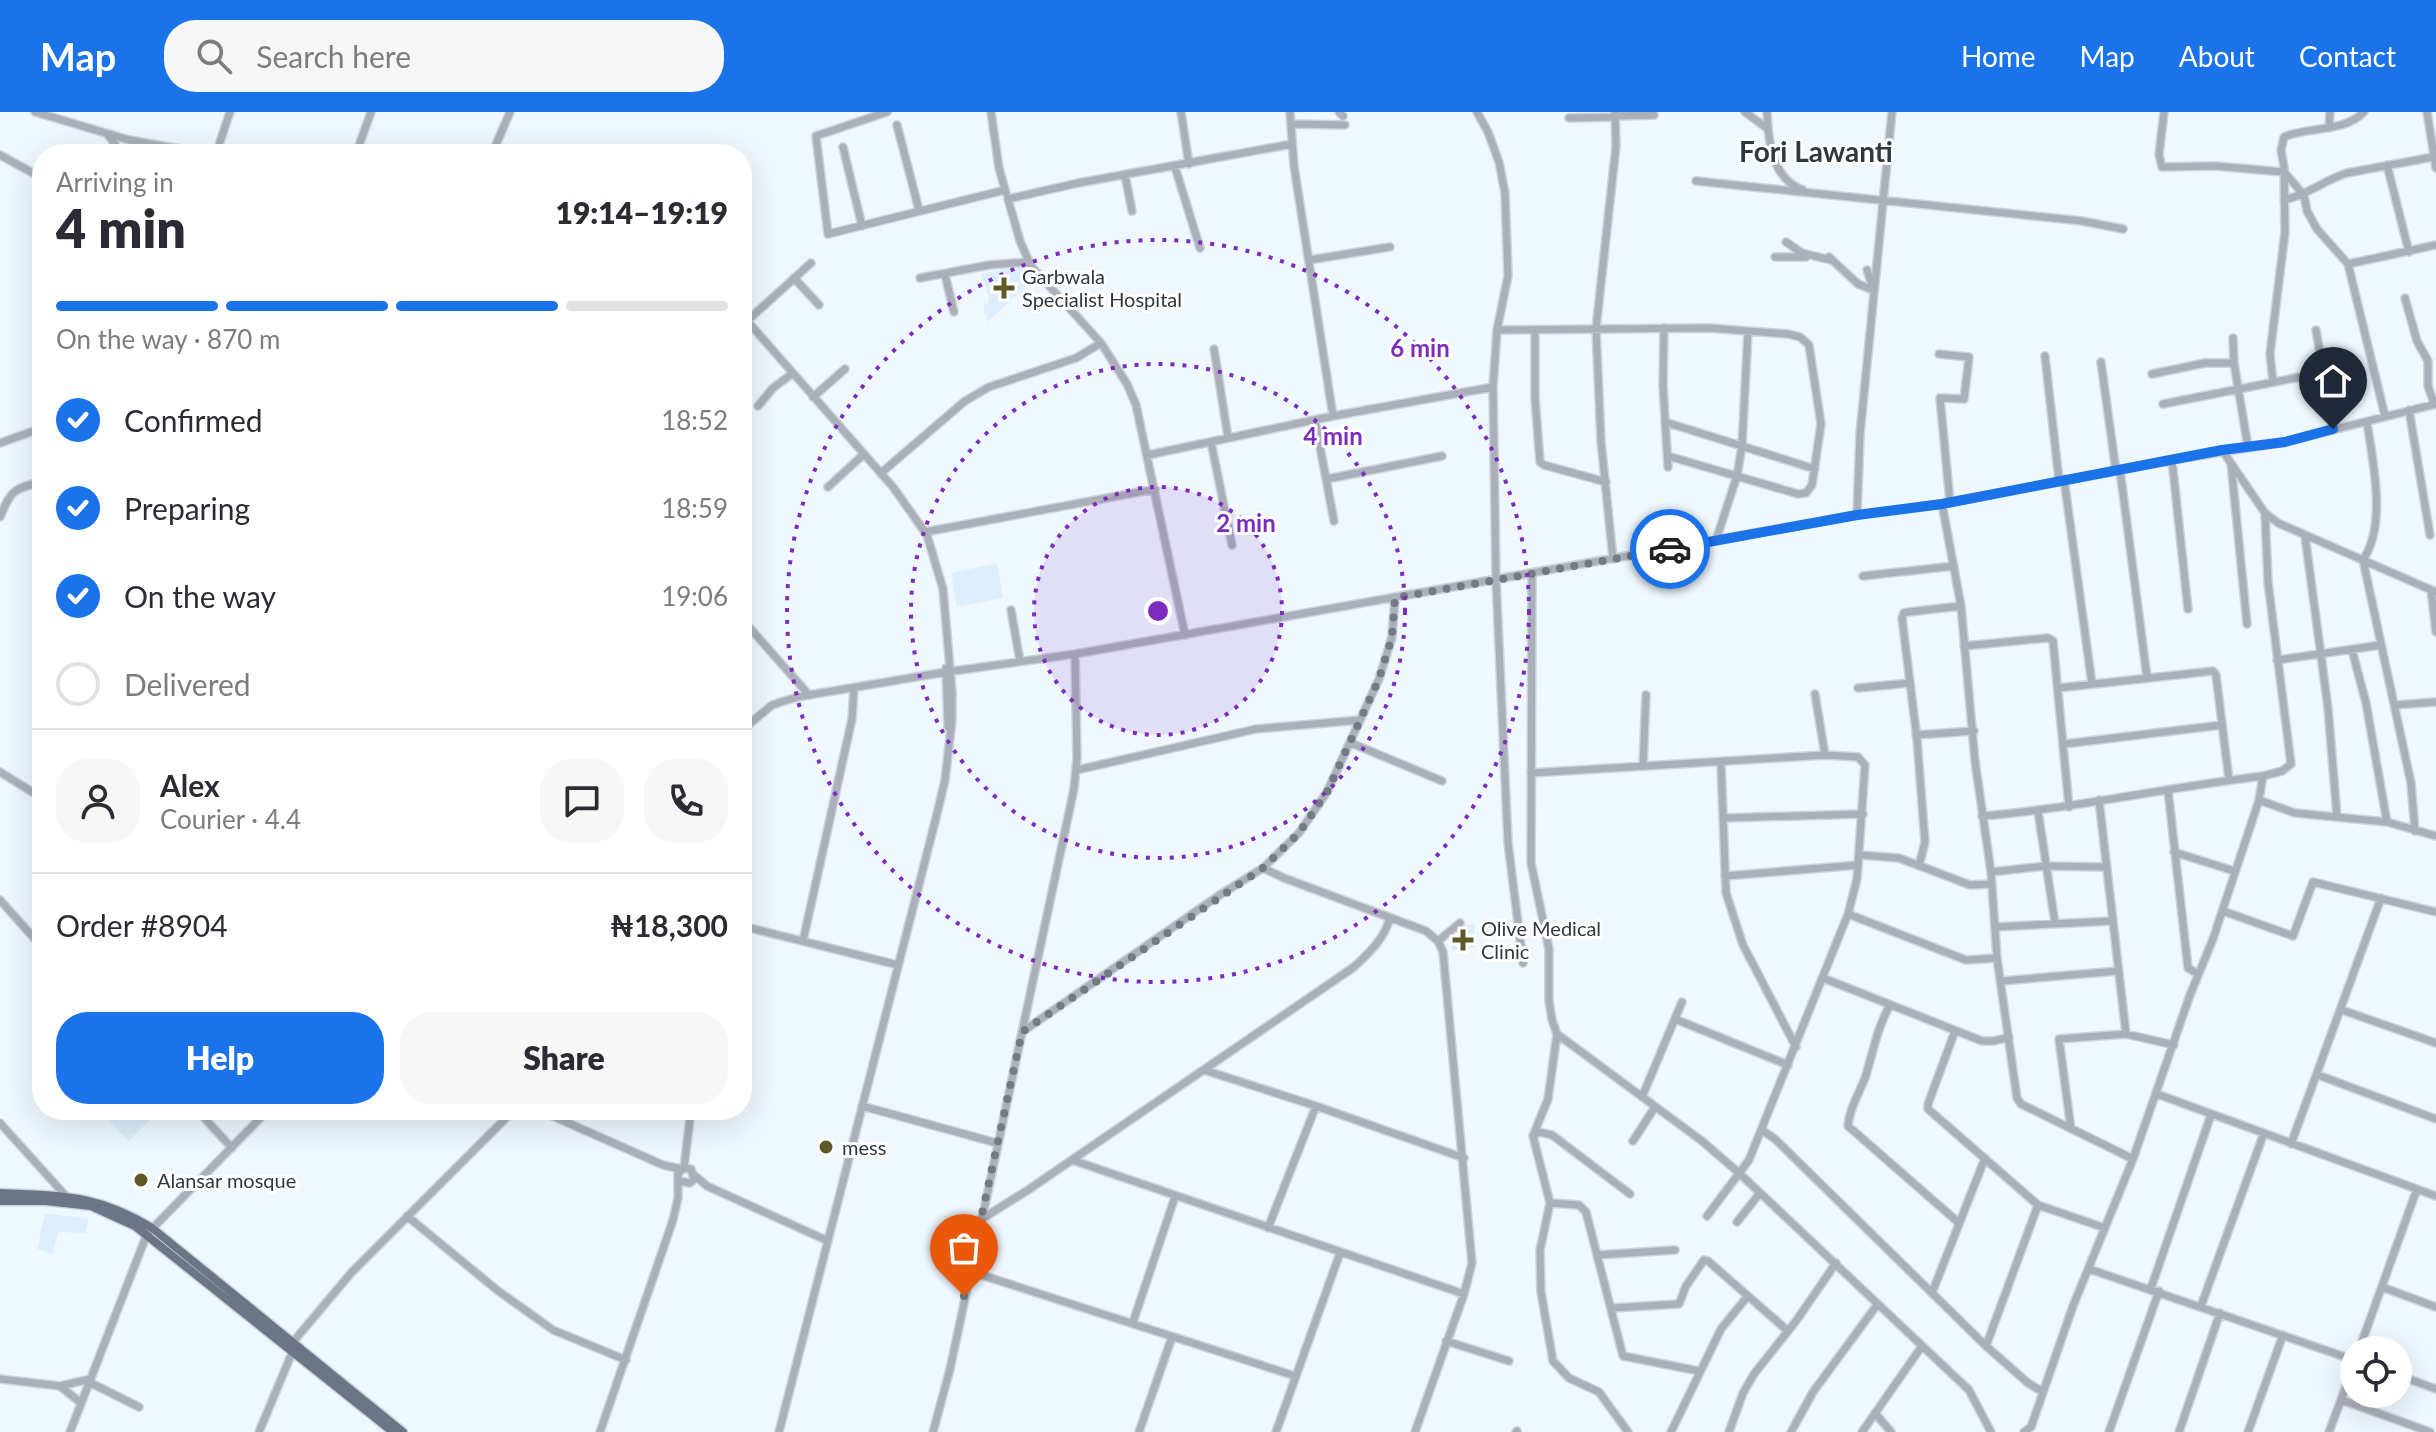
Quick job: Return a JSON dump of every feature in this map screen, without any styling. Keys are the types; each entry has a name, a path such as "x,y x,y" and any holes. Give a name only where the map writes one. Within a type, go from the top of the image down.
{"main road":[{"path":"0,1193 65,1195 111,1206 149,1231 293,1342 403,1432"},
{"path":"0,1201 67,1202 91,1206 149,1231 292,1353 393,1432"}],"street":[{"path":"35,112 148,144"},
{"path":"219,144 230,112"},
{"path":"360,144 371,112"},
{"path":"496,144 510,112"},
{"path":"887,112 816,136 827,233 830,235 1005,190"},
{"path":"991,112 1005,190 1029,262 1101,343 1127,384 1136,405 1185,635"},
{"path":"1181,112 1189,164"},
{"path":"1290,112 1292,144 1333,416"},
{"path":"1477,112 1499,162 1505,193 1508,276 1497,330 1493,387 1496,579 1508,843 1523,963"},
{"path":"1745,112 1768,129"},
{"path":"1767,112 1778,172 1791,186 1817,194"},
{"path":"1857,515 1860,434 1892,112"},
{"path":"2164,112 2159,155 2162,167 2215,166 2284,172 2304,195 2307,211 2317,229 2348,264 2385,416"},
{"path":"2329,128 2330,112"},
{"path":"2273,382 2270,354 2285,232 2281,150 2284,137 2329,128 2356,119 2364,112"},
{"path":"2427,112 2436,168"},
{"path":"1613,559 1601,441 1596,329 1616,146 1615,115"},
{"path":"1569,118 1654,115"},
{"path":"1291,124 1345,125"},
{"path":"897,125 919,210"},
{"path":"106,133 115,144"},
{"path":"1008,199 1292,144"},
{"path":"843,147 862,226"},
{"path":"0,155 32,173"},
{"path":"2284,200 2304,195 2333,177 2433,157"},
{"path":"2387,165 2409,252"},
{"path":"1175,167 1200,248"},
{"path":"1125,175 1132,211"},
{"path":"1696,181 2082,221 2123,229"},
{"path":"1786,242 1793,249 1816,257"},
{"path":"2348,264 2436,245"},
{"path":"1309,260 1390,247"},
{"path":"1775,257 1831,258 1858,284 1873,290"},
{"path":"920,278 989,265 1029,262"},
{"path":"752,312 811,263"},
{"path":"1867,270 1873,290"},
{"path":"945,275 954,312"},
{"path":"794,278 819,305"},
{"path":"752,722 772,705 809,695 948,671 1075,654 1857,515 1946,503 2222,450 2285,442 2367,422 2435,404 2428,386 2428,361 2417,341 2405,298"},
{"path":"752,326 881,473 925,532 943,589 952,720 945,780 779,1432"},
{"path":"1497,330 1664,328 1748,331 1800,337 1809,345 1821,424 1812,485 1806,493 1798,494 1668,456"},
{"path":"1664,328 1668,467"},
{"path":"2316,330 2333,429"},
{"path":"1535,331 1535,398 1540,462 1606,482"},
{"path":"1716,540 1737,476 1742,446 1748,331"},
{"path":"2233,338 2234,363 2248,447"},
{"path":"881,473 965,401 989,387 1076,358 1101,343"},
{"path":"1214,349 1228,437"},
{"path":"1939,354 1969,357 1964,399 1940,398 1946,503 1961,606 1982,816 1991,872 1997,958 2017,1098 2021,1104 2133,1159"},
{"path":"2045,356 2092,684"},
{"path":"2101,362 2147,677"},
{"path":"2152,374 2205,363 2234,363"},
{"path":"813,397 845,369"},
{"path":"2163,404 2325,372"},
{"path":"758,406 773,388 793,373"},
{"path":"1148,455 1333,416 1493,387"},
{"path":"2409,410 2430,535"},
{"path":"1315,420 1334,521"},
{"path":"1665,422 1815,469"},
{"path":"2367,422 2376,522 2371,548 2363,560 2411,783 2415,831"},
{"path":"0,443 32,432"},
{"path":"1211,442 1232,545"},
{"path":"2222,450 2265,513 2278,523 2434,591 2436,632"},
{"path":"828,487 864,454"},
{"path":"1327,479 1442,456"},
{"path":"2172,460 2188,609"},
{"path":"2231,460 2247,624"},
{"path":"0,517 11,493 18,487 32,484"},
{"path":"925,532 1155,489"},
{"path":"1982,816 2069,807 2263,776 2282,771 2291,764 2268,582 2265,513"},
{"path":"2305,536 2322,655 2337,816"},
{"path":"1863,576 1954,566"},
{"path":"1532,573 1532,877 1549,949 1549,1001 1557,1034 1548,1099 1533,1136 1550,1203 1540,1250 1541,1292 1553,1361 1569,1378 1599,1392 1628,1432"},
{"path":"1022,1032 1263,868 1299,833 1327,792 1379,679 1392,637 1395,598"},
{"path":"1919,866 1925,842 1902,618 1904,613 1961,606"},
{"path":"1011,610 1020,661"},
{"path":"752,630 809,695"},
{"path":"1964,646 2048,638 2053,641 2069,807"},
{"path":"2277,660 2381,645"},
{"path":"2352,650 2366,703 2387,822"},
{"path":"932,1432 950,1369 1077,770 1075,654"},
{"path":"2058,688 2213,671 2229,780"},
{"path":"1858,688 1910,683"},
{"path":"803,941 852,719 854,688"},
{"path":"1815,694 1825,755"},
{"path":"1643,766 1646,695"},
{"path":"2395,705 2436,702"},
{"path":"1077,770 1256,729 1360,720"},
{"path":"2064,744 2222,725"},
{"path":"1916,735 1974,731"},
{"path":"1351,743 1442,781"},
{"path":"1531,773 1825,755 1858,757 1865,765 1860,855 1848,914 1749,1160 1707,1216"},
{"path":"1721,763 1726,893 1743,945 1796,1047"},
{"path":"0,772 32,792"},
{"path":"2024,1432 2031,1427 2157,1094 2223,911 2259,800 2263,776"},
{"path":"2168,790 2188,968 2198,974"},
{"path":"2099,800 2126,1034"},
{"path":"2259,800 2295,813 2387,822 2436,836"},
{"path":"2038,811 2055,923"},
{"path":"1723,818 1863,814"},
{"path":"2174,852 2234,871"},
{"path":"1860,855 1899,858 1970,885 1992,884"},
{"path":"1725,876 1858,865"},
{"path":"1991,872 2045,866 2106,867"},
{"path":"1263,868 1426,931 1438,941 1443,952 1472,1263 1415,1432"},
{"path":"2223,911 2293,936 2313,882 2436,912"},
{"path":"2291,1144 2381,898"},
{"path":"0,900 32,936"},
{"path":"1848,914 1966,960 1997,958"},
{"path":"980,1220 1354,967 1374,949 1390,918"},
{"path":"1995,927 2112,921"},
{"path":"1438,941 1460,923"},
{"path":"752,928 898,965"},
{"path":"2001,981 2118,971"},
{"path":"1823,978 1982,1041 2009,1037"},
{"path":"1642,1097 1682,1002"},
{"path":"1890,1005 1848,1117 1848,1126 1959,1223"},
{"path":"2342,1010 2436,1043"},
{"path":"1675,1019 1788,1065"},
{"path":"1955,1031 1928,1109 2038,1205 2105,1228"},
{"path":"1557,1034 1702,1141 1739,1173 1969,1390 1991,1432"},
{"path":"2071,1129 2059,1039 2126,1034 2174,1045"},
{"path":"1204,1070 1464,1158"},
{"path":"2318,1075 2436,1119"},
{"path":"2157,1094 2436,1196"},
{"path":"862,1106 997,1143"},
{"path":"1268,1228 1316,1106"},
{"path":"1633,1141 1655,1107"},
{"path":"2109,1432 2211,1115"},
{"path":"206,1120 232,1148"},
{"path":"70,1432 149,1231 259,1120"},
{"path":"293,1342 351,1273 504,1120"},
{"path":"567,1120 828,1241"},
{"path":"600,1432 685,1176 690,1120"},
{"path":"0,1123 65,1195"},
{"path":"1762,1130 1775,1139 1986,1346 2028,1383 2043,1392"},
{"path":"1533,1136 1539,1132 1552,1135 1630,1194"},
{"path":"2201,1306 2264,1133"},
{"path":"1932,1293 1985,1158"},
{"path":"1072,1160 1464,1294"},
{"path":"2364,1336 2417,1189"},
{"path":"1737,1222 1760,1193"},
{"path":"1133,1322 1175,1197"},
{"path":"1550,1203 1583,1208 1626,1358 1699,1371"},
{"path":"1986,1346 2038,1205"},
{"path":"407,1216 497,1290 553,1330 626,1360"},
{"path":"1597,1255 1675,1250"},
{"path":"1276,1432 1340,1253"},
{"path":"1612,1308 1679,1304 1686,1286 1704,1260 1788,1331"},
{"path":"1729,1432 1743,1393 1754,1374 1836,1263"},
{"path":"2089,1269 2340,1357"},
{"path":"969,1271 1295,1376"},
{"path":"2382,1287 2436,1307"},
{"path":"1671,1432 1721,1329 1747,1297"},
{"path":"1791,1432 1813,1392 1877,1305"},
{"path":"2179,1432 2220,1313"},
{"path":"2248,1432 2283,1335"},
{"path":"1139,1432 1172,1337"},
{"path":"1446,1341 1509,1361"},
{"path":"1862,1432 1922,1346"},
{"path":"259,1432 292,1353"},
{"path":"0,1379 60,1386 90,1380 139,1407"},
{"path":"2412,1380 2436,1389"},
{"path":"60,1386 81,1403"},
{"path":"2329,1432 2340,1405"},
{"path":"2364,1408 2430,1432"},
{"path":"1875,1413 1891,1432"}],"shaded area":[{"name":"Garbwala Specialist Hospital","path":"1018,266 1036,278 987,322 983,304 988,303 989,298 981,274"},
{"path":"997,563 1003,598 957,607 951,573"},
{"name":"Olive Medical Clinic","path":"1474,924 1476,947 1452,950 1450,932 1456,932 1463,925"},
{"path":"107,1120 149,1120 129,1141"},
{"path":"45,1213 89,1219 85,1233 58,1232 53,1254 37,1249"}],"way so far":[{"path":"964,1296 1022,1032 1263,868 1299,833 1327,792 1379,679 1392,637 1395,598 1670,549"}],"place":[{"name":"Garbwala Specialist Hospital","path":"1004,288"},
{"name":"Olive Medical Clinic","path":"1463,940"},
{"name":"mess","path":"826,1147"},
{"name":"Alansar mosque","path":"141,1180"}],"district":[{"name":"Fori Lawanti","path":"1816,151"}],"route":[{"path":"1670,549 1857,515 1942,504 2222,450 2285,442 2333,429"}]}
